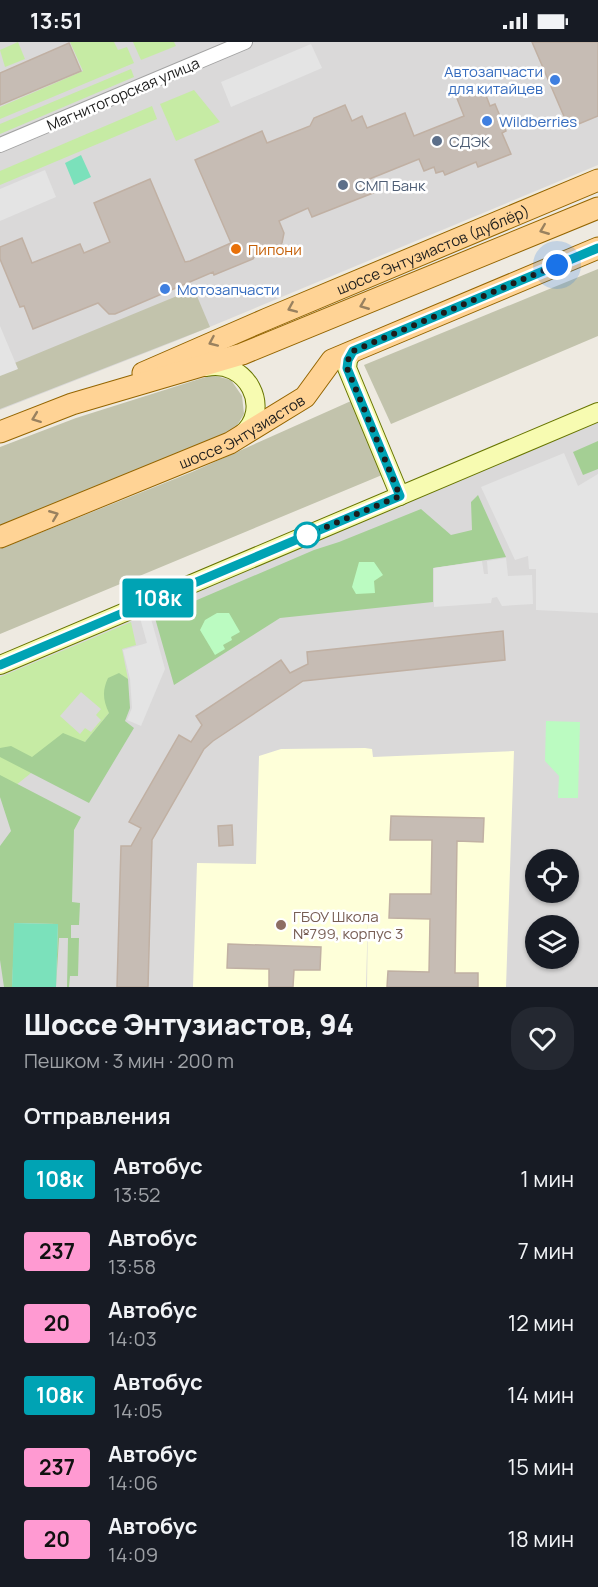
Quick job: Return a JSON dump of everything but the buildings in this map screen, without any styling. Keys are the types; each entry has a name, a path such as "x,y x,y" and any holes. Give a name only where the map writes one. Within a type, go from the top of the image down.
{"main road":[{"name":"шоссе Энтузиастов (дублёр)","path":"72,404 267,319 598,180"},
{"path":"0,432 72,404 201,368 242,354 598,208"},
{"path":"400,496 344,360 598,248"},
{"name":"шоссе Энтузиастов","path":"0,537 230,444 305,397 344,360"},
{"path":"201,368 220,366 238,372 251,387 255,396 256,405 251,424 230,444"},
{"path":"0,665 598,412"}],"street":[{"name":"Магнитогорская улица","path":"0,145 245,42"}],"shaded area":[{"path":"0,42 598,42 598,165 176,341 0,410"},
{"path":"311,44 322,68 231,107 221,82"},
{"path":"45,170 56,197 0,221 0,189"},
{"path":"598,269 598,336 391,424 364,365"},
{"path":"194,289 210,327 0,409 0,369"},
{"path":"0,326 18,369 0,376"},
{"path":"212,375 231,380 242,396 244,414 233,432 0,526 0,447 76,418"},
{"path":"351,401 382,475 0,634 0,549 192,472"},
{"path":"598,418 598,987 0,987 0,670"},
{"path":"564,453 578,486 598,474 598,613 536,610 536,569 529,569 528,556 515,560 481,487"},
{"path":"506,558 508,576 532,575 533,604 502,606 497,597 492,598 491,603 434,607 434,568 482,561 484,574 488,574 487,561"},
{"path":"150,615 165,669 141,726 127,720 132,708 130,679 123,650 147,643 140,618"},
{"path":"281,749 372,749 373,757 514,751 506,987 367,987 368,911 366,987 193,987 197,863 256,864 259,756"}],"green space":[{"path":"18,42 25,59 5,67 0,50"},
{"path":"70,42 114,42 118,50 127,47 134,63 0,119 0,107 83,71"},
{"path":"133,42 174,42 176,46 141,60"},
{"path":"131,69 134,77 0,134 0,124"},
{"path":"194,90 220,122 176,141 160,104"},
{"path":"152,106 157,119 0,185 0,171"},
{"path":"81,155 91,177 74,185 65,163"},
{"path":"598,441 598,469 583,475 573,452"},
{"path":"478,495 506,557 433,568 433,602 280,618 174,685 155,618 314,550 421,509 451,535 472,530 471,502"},
{"path":"359,562 374,562 383,575 374,581 375,593 356,594 352,587"},
{"path":"217,613 229,613 240,632 231,637 232,640 223,645 225,649 215,655 200,630 205,620"},
{"path":"131,622 136,645 122,649 128,679 109,713 85,742 67,744 0,798 0,677","holes":["81,692 101,709 96,715 101,720 91,732 85,728 80,734 60,716"]},
{"path":"119,673 128,679 130,708 125,721 134,728 89,803 0,757 0,748 11,746 32,757 63,733 85,742 109,713 104,700 105,687 108,678"},
{"path":"546,721 580,722 578,798 558,798 559,776 545,761"},
{"path":"0,775 81,817 74,830 72,902 80,903 79,925 71,925 71,938 79,938 78,976 70,976 69,987 67,987 68,938 59,938 56,987 58,924 15,923 12,987 4,987 0,960 0,846 11,831 0,797"},
{"path":"14,923 58,924 56,987 12,987"}],"bus line":[{"name":"108к","path":"0,665 400,496 347,368 353,351 598,248"}],"place":[{"name":"Автозапчасти для китайцев","path":"555,80"},
{"name":"Wildberries","path":"487,121"},
{"name":"СДЭК","path":"437,141"},
{"name":"СМП Банк","path":"343,185"},
{"name":"Пипони","path":"236,249"},
{"name":"Мотозапчасти","path":"165,289"},
{"name":"ГБОУ Школа №799, корпус 3","path":"281,925"}],"route":[{"path":"307,535 400,496 347,368 353,351 557,265"}]}
